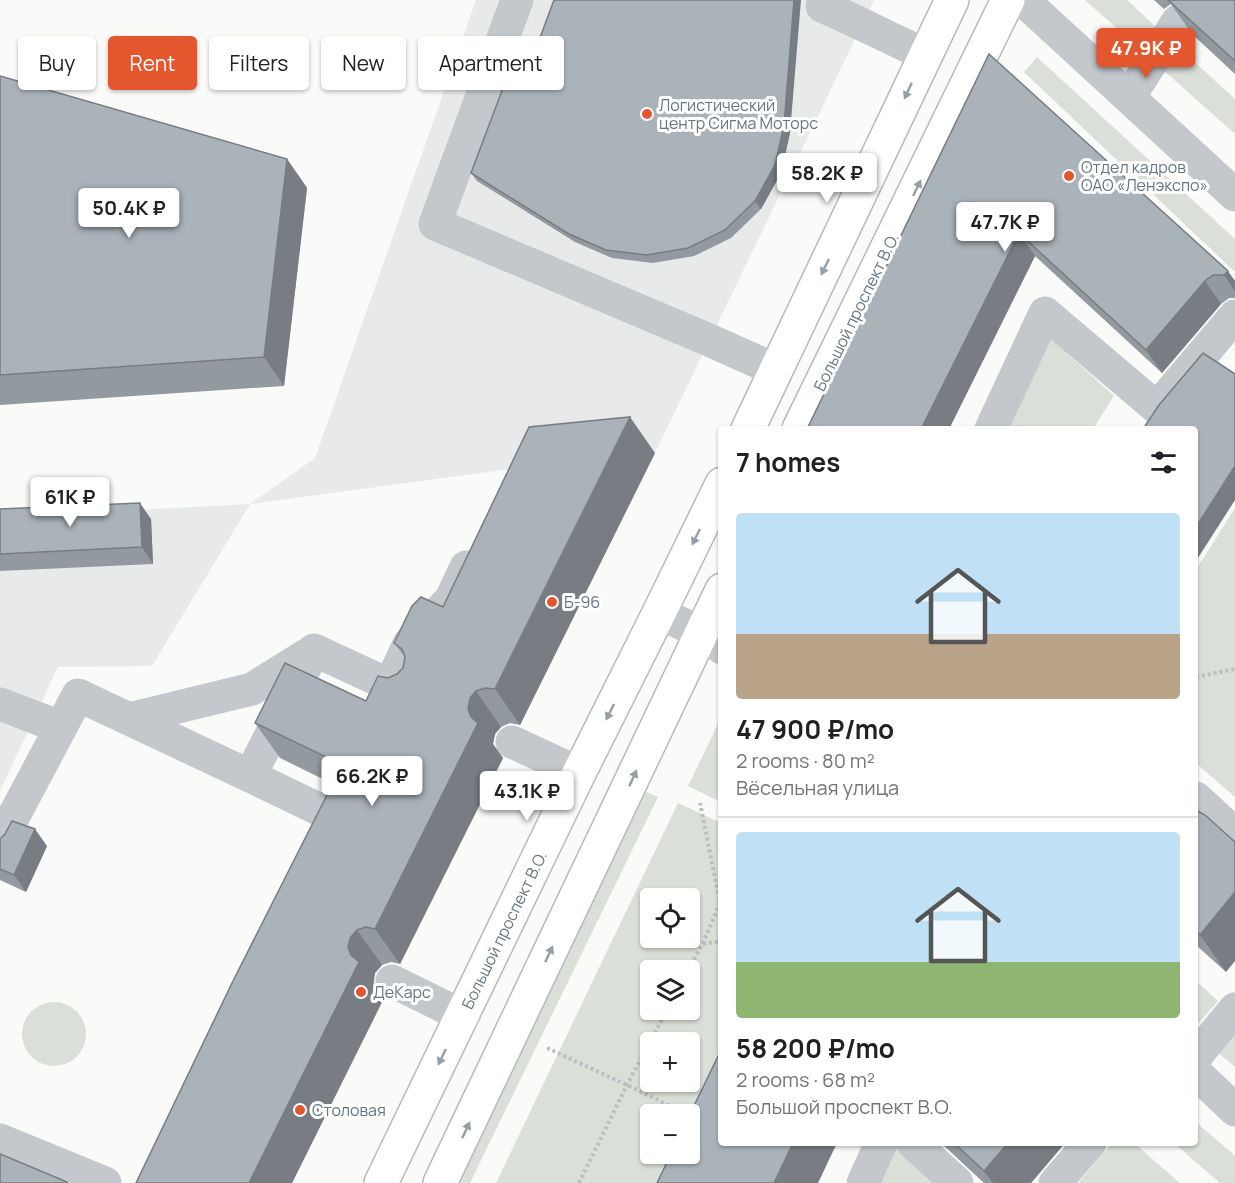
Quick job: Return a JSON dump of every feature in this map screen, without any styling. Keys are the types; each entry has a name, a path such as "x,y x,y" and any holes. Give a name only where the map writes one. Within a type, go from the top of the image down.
{"main road":[{"path":"749,426 952,0"},
{"name":"Большой проспект В.О.","path":"800,426 1008,0"},
{"name":"Большой проспект В.О.","path":"381,1183 579,773 718,492"},
{"path":"440,1183 712,640 718,610"}],"street":[{"path":"517,0 435,224 776,370"},
{"path":"824,0 822,6 925,54"},
{"path":"1023,0 1235,195"},
{"path":"1128,97 1178,21"},
{"path":"992,426 1045,313 1149,419 1235,316"},
{"path":"314,650 400,690 409,644 451,598 478,540"},
{"path":"659,614 712,640"},
{"path":"129,719 252,689 314,650"},
{"path":"250,776 314,650"},
{"path":"0,842 78,695 337,818 312,867"},
{"path":"0,704 60,727"},
{"path":"512,742 579,773"},
{"path":"1198,800 1235,834"},
{"path":"392,981 463,1016"},
{"path":"1198,1054 1235,1010"},
{"path":"1198,1075 1235,1110"},
{"path":"0,1140 105,1183"},
{"path":"863,1183 880,1146"},
{"path":"916,1146 957,1183"},
{"path":"1056,1183 1087,1146"}],"path":[{"path":"1198,677 1235,669"},
{"path":"700,803 718,893"},
{"path":"694,960 718,908"},
{"path":"702,945 718,942"},
{"path":"579,1183 662,1020"},
{"path":"547,1048 666,1104"}],"shaded area":[{"path":"476,0 874,0 655,453 554,463 250,504 315,458 444,90 564,90 564,36 463,36"},
{"path":"1085,0 1127,0 1159,30 1144,52"},
{"path":"1177,46 1235,99 1235,134 1162,69"},
{"path":"1037,57 1235,239 1234,271 1024,72"},
{"path":"1050,338 1114,396 1095,426 1009,426"},
{"path":"250,504 152,666 58,667 0,791 0,517"},
{"path":"1235,508 1235,797 1198,765 1198,567"},
{"path":"718,724 718,801 688,786"},
{"path":"635,787 658,797 470,1183 444,1183"},
{"path":"678,803 718,822 718,1088 700,1105 640,1104 640,1164 682,1164 673,1183 496,1183"},
{"path":"1198,983 1218,1001 1198,1024"},
{"path":"54,1002 72,1008 80,1016 86,1034 80,1052 72,1060 54,1066 36,1060 28,1052 22,1034 28,1016 36,1008"},
{"path":"1235,1031 1235,1067 1217,1052"},
{"path":"1198,1124 1235,1156 1235,1183 1220,1183 1177,1146 1198,1146"},
{"path":"896,1146 936,1183 878,1183"},
{"path":"1109,1146 1137,1146 1180,1183 1078,1183"}],"building":[{"name":"Логистический центр Сигма Моторс","path":"554,0 794,0 784,125 775,165 755,201 725,230 688,248 647,255 606,250 569,234 471,173 502,90 564,90 564,36 541,36"},
{"path":"1168,0 1235,0 1235,61"},
{"path":"989,54 1228,271 1224,275 1213,275 1205,281 1146,350 1019,233 922,426 808,426"},
{"path":"0,76 18,81 18,90 48,90 287,159 264,357 0,375"},
{"path":"1203,353 1235,374 1235,466 1198,524 1198,426 1145,426 1159,405"},
{"path":"630,417 495,689 485,688 476,691 470,698 468,709 471,717 478,723 375,929 366,927 357,930 350,938 348,947 351,955 359,962 249,1183 136,1183 232,983 329,791 330,777 337,762 255,723 285,663 366,701 378,676 388,678 403,668 405,657 402,649 394,643 412,606 421,597 443,607 529,427"},
{"path":"140,503 142,547 0,554 0,509"},
{"path":"1198,811 1235,842 1235,892 1200,935 1198,933"},
{"path":"12,821 35,829 14,875 0,869 0,839"},
{"path":"718,1056 718,1146 792,1146 774,1183 657,1183 666,1164 700,1164 700,1104 695,1104"},
{"path":"957,1146 1005,1146 984,1171"},
{"path":"0,1154 67,1182 67,1183 0,1183"}],"place":[{"name":"Логистический центр Сигма Моторс","path":"647,114"},
{"name":"Отдел кадров ОАО «Ленэкспо»","path":"1069,176"},
{"name":"Б-96","path":"552,602"},
{"name":"ДеКарс","path":"361,992"},
{"name":"Столовая","path":"300,1110"}]}
